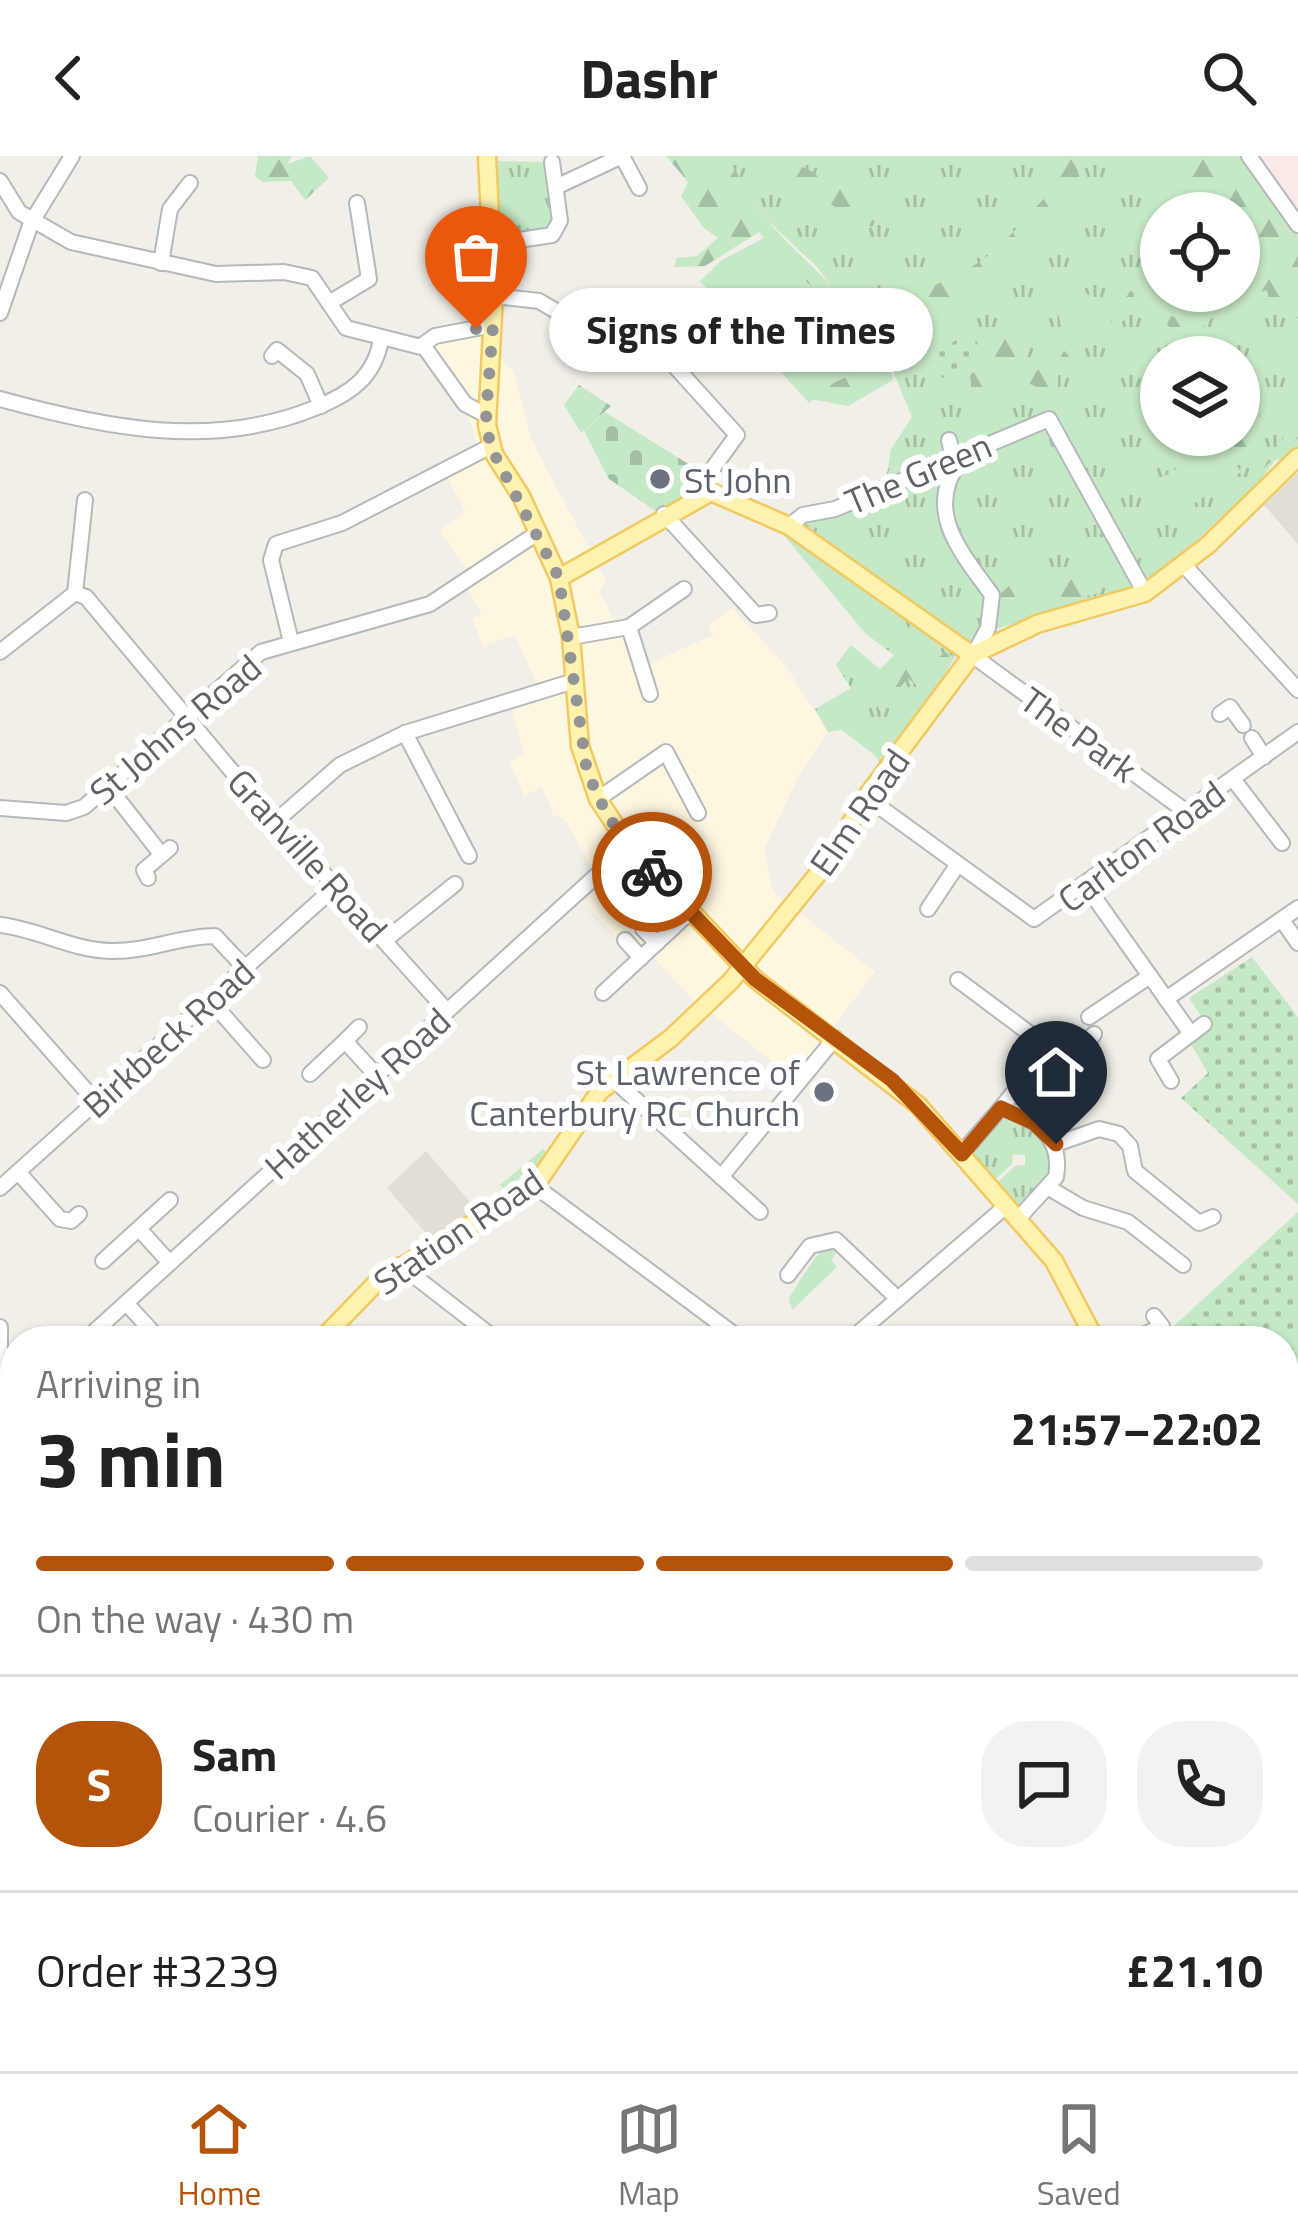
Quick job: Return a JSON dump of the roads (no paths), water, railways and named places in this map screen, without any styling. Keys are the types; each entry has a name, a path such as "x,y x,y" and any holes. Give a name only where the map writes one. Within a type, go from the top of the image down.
{"main road":[{"path":"488,156 494,296 486,415 490,446 559,578 572,637 580,746 598,799 629,846 743,967 892,1080 962,1154 1056,1265 1088,1326"},
{"path":"977,649 1037,624 1145,593 1184,565 1298,457"},
{"name":"The Green","path":"687,503 729,499 789,526 977,649"},
{"path":"559,578 687,503"},
{"name":"Elm Road","path":"743,967 838,848 866,797 977,649"},
{"name":"Station Road","path":"334,1326 400,1265 535,1186 613,1079 671,1038 743,967"}],"street":[{"path":"0,313 4,283 31,223 72,156"},
{"path":"558,186 622,156 639,188"},
{"path":"1250,156 1298,225"},
{"path":"493,244 544,241 552,235 560,221 552,162"},
{"path":"0,181 31,223 84,246 222,275 304,275 316,282 346,328 421,346 464,404 486,415"},
{"path":"161,263 170,209 190,183"},
{"path":"329,303 369,279 357,203"},
{"path":"494,296 539,301 595,334 644,344 678,364 737,435 687,503"},
{"path":"421,346 435,336 493,326"},
{"path":"0,399 107,423 194,434 259,428 321,406 359,384 373,369 381,339"},
{"path":"272,356 277,350 307,374 321,406"},
{"name":"The Green","path":"789,526 1048,419 1145,593"},
{"path":"949,440 952,454 963,457 943,490 947,529 992,595 977,649"},
{"path":"291,642 271,560 276,544 342,523 490,446"},
{"path":"0,652 75,592 85,500"},
{"path":"664,514 742,605 757,616 769,613"},
{"name":"St Johns Road","path":"0,808 66,813 110,789 256,656 430,604 539,532"},
{"path":"1184,565 1298,690"},
{"path":"572,637 628,627 684,589"},
{"name":"Granville Road","path":"75,592 86,597 187,719 447,1011"},
{"path":"628,627 650,694"},
{"name":"The Park","path":"977,649 1188,813"},
{"path":"276,821 340,765 405,733 574,682"},
{"path":"1220,714 1230,707 1264,757"},
{"name":"Carlton Road","path":"866,797 1034,919 1087,887 1298,732"},
{"path":"405,733 469,856"},
{"path":"598,799 666,752 698,813"},
{"path":"1234,779 1282,843"},
{"path":"110,789 166,851 144,870 148,878"},
{"name":"Hatherley Road","path":"101,1326 629,846"},
{"path":"928,909 958,864"},
{"path":"385,940 455,884"},
{"name":"Birkbeck Road","path":"0,1188 335,887"},
{"path":"1087,887 1191,1034"},
{"path":"1166,999 1298,908"},
{"path":"603,993 690,912"},
{"path":"1282,920 1298,943"},
{"path":"0,925 52,942 108,952 151,950 215,935 245,968"},
{"path":"643,928 656,943"},
{"path":"625,940 641,958"},
{"path":"1090,1017 1150,976"},
{"path":"958,980 990,1007 1000,1006 1049,1048 962,1154"},
{"path":"0,993 97,1102"},
{"path":"210,1000 263,1060"},
{"path":"1171,1081 1158,1059 1204,1024"},
{"path":"310,1074 359,1027"},
{"path":"1023,1080 1044,1096 1094,1034"},
{"path":"721,1177 835,1038"},
{"path":"345,1041 376,1075"},
{"path":"613,1079 760,1212"},
{"path":"866,1326 1049,1188 1058,1166 1056,1144 1034,1123 1001,1108"},
{"path":"1056,1144 1099,1129 1119,1134 1135,1157 1135,1171 1199,1223 1214,1217"},
{"path":"18,1172 60,1219 71,1221 79,1214"},
{"path":"535,1186 723,1326"},
{"path":"1049,1188 1083,1208 1128,1222 1183,1265"},
{"path":"104,1262 170,1200"},
{"path":"140,1229 170,1263"},
{"path":"788,1275 810,1246 836,1240 898,1299"},
{"path":"400,1265 479,1326"},
{"path":"126,1303 147,1326"},
{"path":"1154,1316 1162,1326"},
{"path":"0,1328 0,1375"}],"place":[{"name":"Signs of the Times","path":"476,329"},
{"name":"St John","path":"660,479"},
{"name":"St Lawrence of Canterbury RC Church","path":"824,1092"}]}
